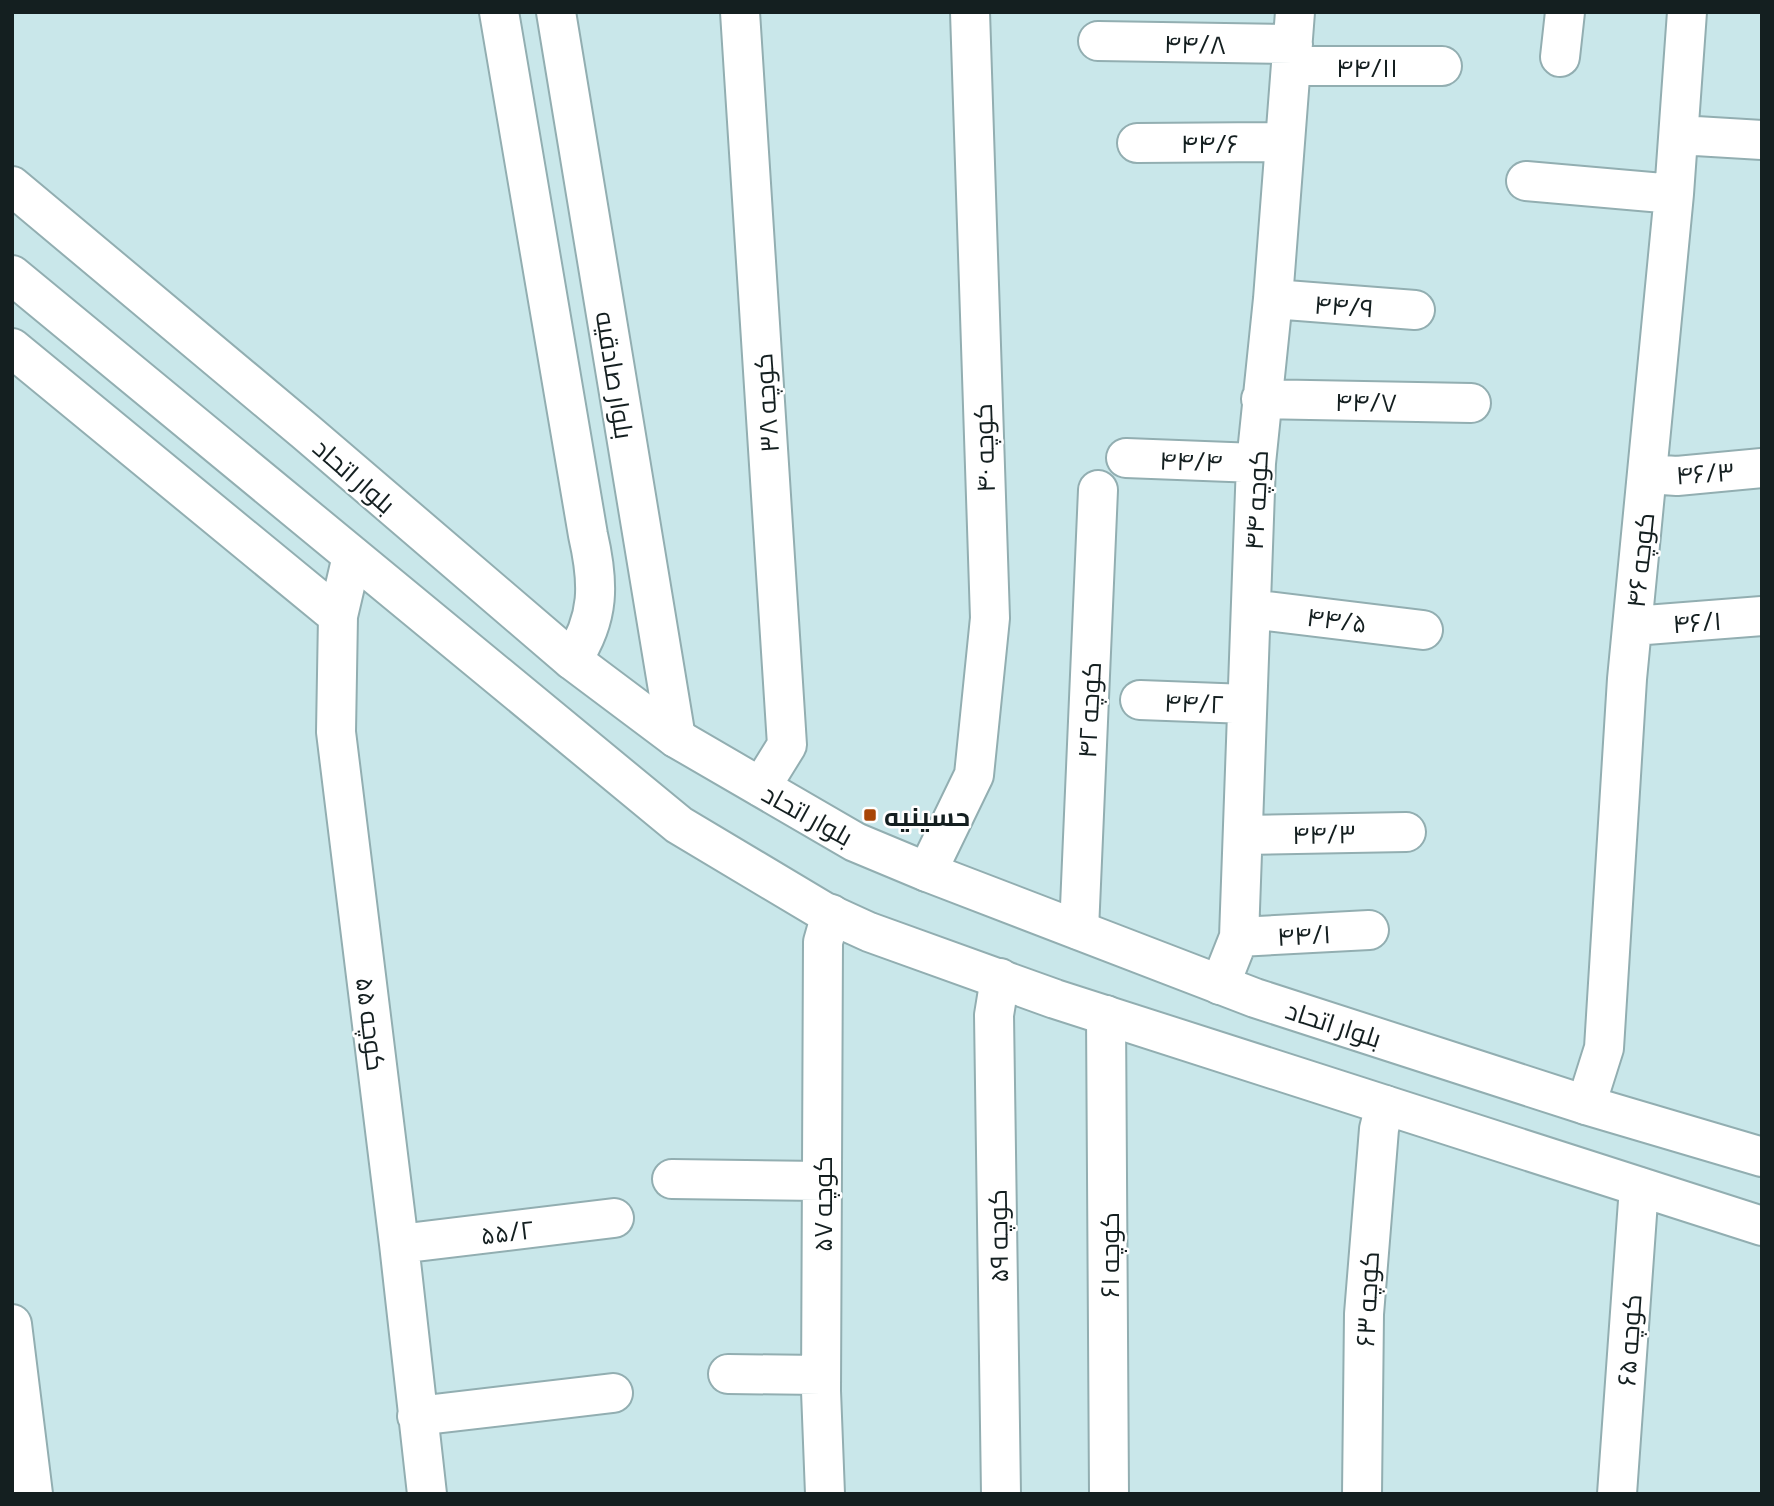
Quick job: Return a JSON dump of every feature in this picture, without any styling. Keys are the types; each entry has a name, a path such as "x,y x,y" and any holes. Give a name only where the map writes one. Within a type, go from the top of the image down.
{"street":[{"name":"بلوار صادقیه","path":"499,12 594,564 596,599 586,639 572,660"},
{"name":"بلوار صادقیه","path":"556,12 677,738"},
{"name":"کوچه ۳۸","path":"740,12 787,745 761,787"},
{"name":"کوچه ۴۰","path":"927,872 974,775 990,618 970,12"},
{"path":"1560,57 1564,12"},
{"name":"کوچه ۴۶","path":"1586,1105 1604,1048 1627,679 1674,194 1687,12"},
{"name":"۴۴/۸","path":"1098,41 1293,41"},
{"name":"۴۴/۱۱","path":"1293,41 1442,66"},
{"name":"کوچه ۴۴","path":"1220,985 1239,937 1256,463 1273,299 1293,41"},
{"path":"1679,135 1762,140"},
{"name":"۴۴/۶","path":"1137,143 1284,142"},
{"path":"523,156 545,166 555,166 579,152"},
{"path":"1526,181 1674,194"},
{"name":"بلوار اتحاد","path":"12,186 572,660 677,738 856,842 1220,985 1586,1105 1761,1157"},
{"path":"12,275 679,825 831,914 869,932 1106,1015 1762,1226"},
{"name":"۴۴/۹","path":"1273,299 1415,310"},
{"path":"12,348 338,615"},
{"name":"۴۴/۷","path":"1262,398 1471,403"},
{"name":"۴۴/۴","path":"1126,458 1256,463"},
{"name":"۴۶/۳","path":"1648,474 1677,476 1762,468"},
{"name":"کوچه ۴۲","path":"1079,930 1098,489"},
{"name":"کوچه ۵۵","path":"352,556 338,615 336,732 400,1244 427,1494"},
{"name":"۴۴/۵","path":"1251,608 1423,630"},
{"name":"۴۶/۱","path":"1633,626 1762,616"},
{"name":"۴۴/۲","path":"1140,700 1247,704"},
{"name":"۴۴/۳","path":"1243,835 1406,832"},
{"name":"کوچه ۵۷","path":"825,1494 821,1375 823,942 831,914"},
{"name":"۴۴/۱","path":"1239,937 1368,930"},
{"name":"کوچه ۵۹","path":"1000,978 994,1015 1001,1494"},
{"name":"کوچه ۶۱","path":"1106,1015 1109,1494"},
{"name":"کوچه ۶۳","path":"1362,1494 1364,1314 1379,1129 1385,1105"},
{"path":"1761,1157 1762,1148"},
{"path":"673,1179 821,1181"},
{"name":"کوچه ۶۵","path":"1617,1494 1639,1187"},
{"name":"۵۵/۲","path":"400,1244 614,1218"},
{"path":"12,1324 33,1494"},
{"path":"728,1374 821,1375"},
{"path":"417,1416 612,1393"}],"place":[{"name":"حسینیه","path":"870,815"}]}
